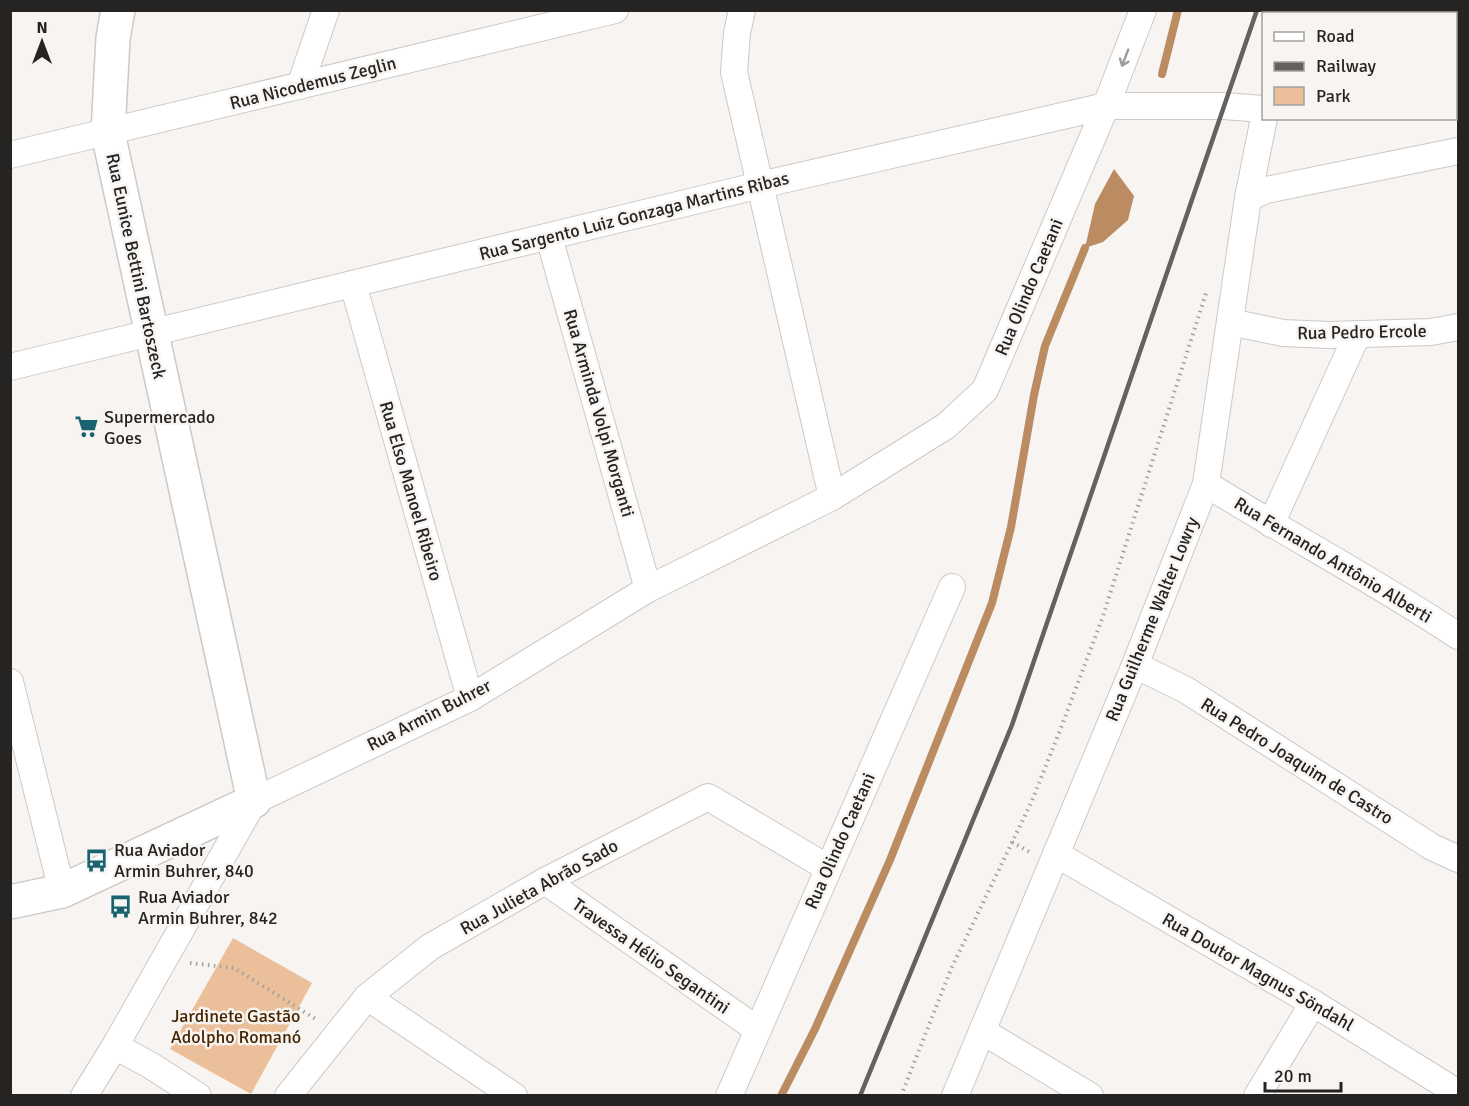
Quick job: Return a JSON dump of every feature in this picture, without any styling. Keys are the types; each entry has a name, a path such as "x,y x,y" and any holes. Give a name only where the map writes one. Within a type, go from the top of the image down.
{"street":[{"name":"Rua Eunice Bettini Bartoszeck","path":"118,10 113,38 108,133 254,801"},
{"path":"300,86 326,10"},
{"name":"Rua Nicodemus Zeglin","path":"10,155 300,86 536,20 615,10"},
{"path":"742,10 736,33 734,72 832,497"},
{"name":"Rua Olindo Caetani","path":"832,497 946,426 985,390 1106,106 1143,10"},
{"name":"Rua Sargento Luiz Gonzaga Martins Ribas","path":"10,367 760,185 1106,106 1224,106 1262,109"},
{"name":"Rua Guilherme Walter Lowry","path":"955,1095 1135,665 1206,484 1248,198 1263,120"},
{"path":"1248,198 1266,190 1458,151"},
{"name":"Rua Arminda Volpi Morganti","path":"549,237 648,590"},
{"name":"Rua Elso Manoel Ribeiro","path":"353,284 470,698"},
{"name":"Rua Pedro Ercole","path":"1230,322 1283,333 1329,336 1431,332 1458,327"},
{"path":"1271,524 1357,335"},
{"name":"Rua Fernando Antônio Alberti","path":"1206,484 1404,600 1458,636"},
{"name":"Rua Armin Buhrer","path":"10,902 62,891 470,698 648,590 832,497"},
{"name":"Rua Olindo Caetani","path":"729,1095 952,586"},
{"name":"Rua Pedro Joaquim de Castro","path":"1135,665 1186,690 1432,847 1458,859"},
{"path":"10,682 62,891"},
{"name":"Rua Julieta Abrão Sado","path":"288,1095 367,997 430,947 545,881 708,797 828,868"},
{"path":"84,1095 115,1046 254,801"},
{"name":"Rua Doutor Magnus Söndahl","path":"1056,854 1313,1003 1458,1093"},
{"name":"Travessa Hélio Segantini","path":"545,881 758,1030"},
{"path":"367,997 514,1095"},
{"path":"1257,1095 1313,1003"},
{"path":"982,1031 1090,1095"},
{"path":"115,1046 198,1095"}],"path":[{"path":"901,1095 951,969 1031,803 1059,733 1102,619 1207,287"},
{"path":"165,959 234,968 338,1033"}],"green space":[{"name":"Jardinete Gastão Adolpho Romanó","path":"233,938 312,983 251,1094 170,1049"}],"shaded area":[{"path":"1114,169 1134,196 1128,220 1103,242 1085,248 1095,204"}],"waterway":[{"path":"1162,74 1178,10"},
{"path":"781,1096 815,1029 890,860 992,603 1011,527 1045,346 1085,248"}],"railway":[{"path":"860,1096 1012,725 1257,10"}],"place":[{"name":"Supermercado Goes","path":"86,427"},
{"name":"Rua Aviador Armin Buhrer, 840","path":"96,860"},
{"name":"Rua Aviador Armin Buhrer, 842","path":"120,907"}]}
